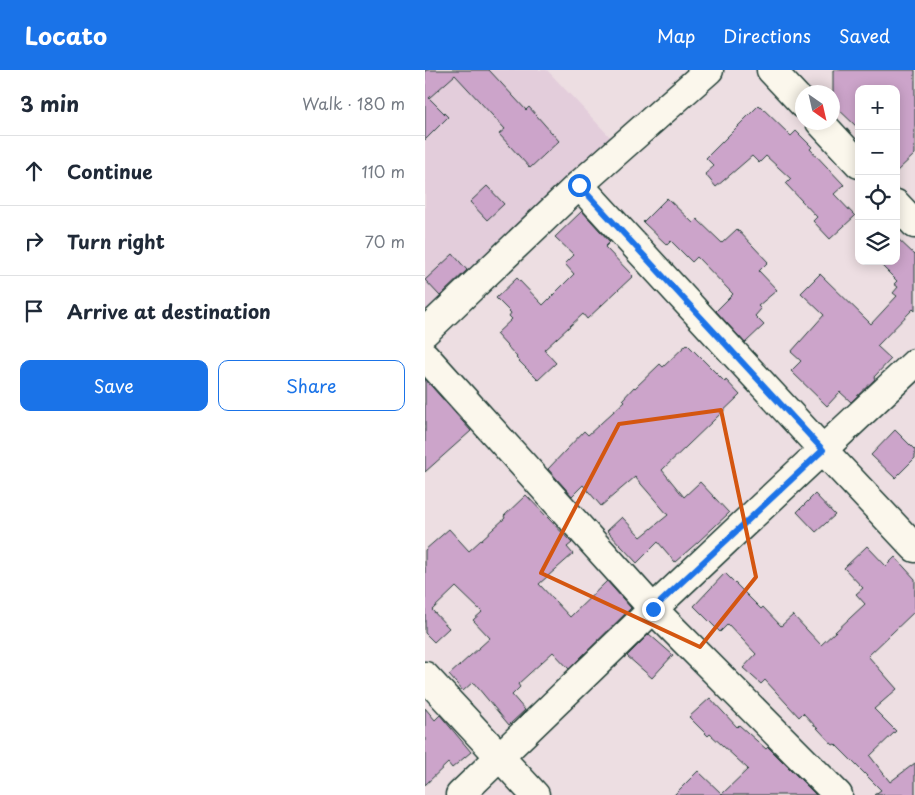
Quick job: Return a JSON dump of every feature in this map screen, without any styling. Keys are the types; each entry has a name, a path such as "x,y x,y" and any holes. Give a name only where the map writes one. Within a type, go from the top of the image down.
{"street":[{"path":"425,332 579,185 709,70"},
{"path":"771,70 795,96"},
{"path":"827,130 855,160"},
{"path":"579,185 915,548"},
{"path":"900,208 915,224"},
{"path":"425,356 653,609 838,795"},
{"path":"460,795 653,609 915,363"},
{"path":"425,676 535,795"}],"highlighted area":[{"path":"721,410 756,577 700,647 541,573 619,424"}],"shaded area":[{"path":"425,70 547,70 612,139 425,316"}],"building":[{"path":"425,70 489,70 526,110 529,107 559,141 530,168 499,134 505,129 455,75 429,98 448,117 425,140"},
{"path":"833,70 915,70 915,154 900,168 900,85 855,85 855,125 840,111 840,85 833,85"},
{"path":"759,105 791,136 796,131 812,147 810,149 844,185 834,194 855,216 830,239 813,221 817,217 786,184 791,179 766,156 759,163 752,156 716,187 705,174 714,166 706,158"},
{"path":"487,186 504,204 487,220 470,202"},
{"path":"667,198 693,223 697,219 722,243 737,229 768,262 759,271 777,290 758,306 761,309 755,316 764,325 745,343 716,311 733,294 697,257 692,262 671,241 667,245 643,222"},
{"path":"582,211 610,242 605,247 633,276 587,319 583,314 544,350 556,363 538,380 496,334 512,319 509,316 511,313 496,298 517,278 543,305 574,274 565,264 574,255 555,237"},
{"path":"900,241 915,255 915,311 913,309 877,346 891,359 874,377 875,379 851,402 840,392 827,406 791,371 801,361 791,352 824,315 801,293 820,274 871,324 897,296 893,293 898,287 894,284 897,281 881,265 900,265"},
{"path":"453,254 467,270 440,296 425,280"},
{"path":"687,344 740,395 662,470 684,497 700,482 729,513 675,562 658,542 637,563 607,531 622,517 641,537 668,515 635,477 601,506 583,485 572,496 548,469 584,431 588,435 625,401 623,399 634,387 660,364 663,367"},
{"path":"425,379 471,431 425,472"},
{"path":"895,430 915,450 915,458 895,478 871,455"},
{"path":"815,494 835,515 816,532 797,512"},
{"path":"526,495 572,543 567,547 573,554 539,584 570,617 607,581 631,608 569,669 553,652 518,684 520,687 512,695 525,710 509,725 473,682 463,691 449,675 490,638 473,620 482,612 456,587 432,610 449,628 434,642 425,633 425,550 449,529 469,551 505,518 504,516"},
{"path":"867,546 886,566 895,557 915,579 915,611 868,656 897,689 874,709 896,731 870,756 890,782 915,763 915,795 874,795 881,790 835,744 833,745 803,713 799,717 765,680 761,684 743,668 756,654 728,624 720,632 694,606 725,573 781,626 793,615 821,645 865,604 856,594 863,588 844,568"},
{"path":"649,634 673,655 652,678 627,656"},
{"path":"710,698 737,727 739,725 766,749 768,747 816,795 674,795 698,771 722,794 748,769 710,734 708,736 689,717"},
{"path":"425,708 435,720 440,715 471,752 452,768 448,763 425,785"}],"route":[{"path":"579,185 823,450 653,609"}]}
